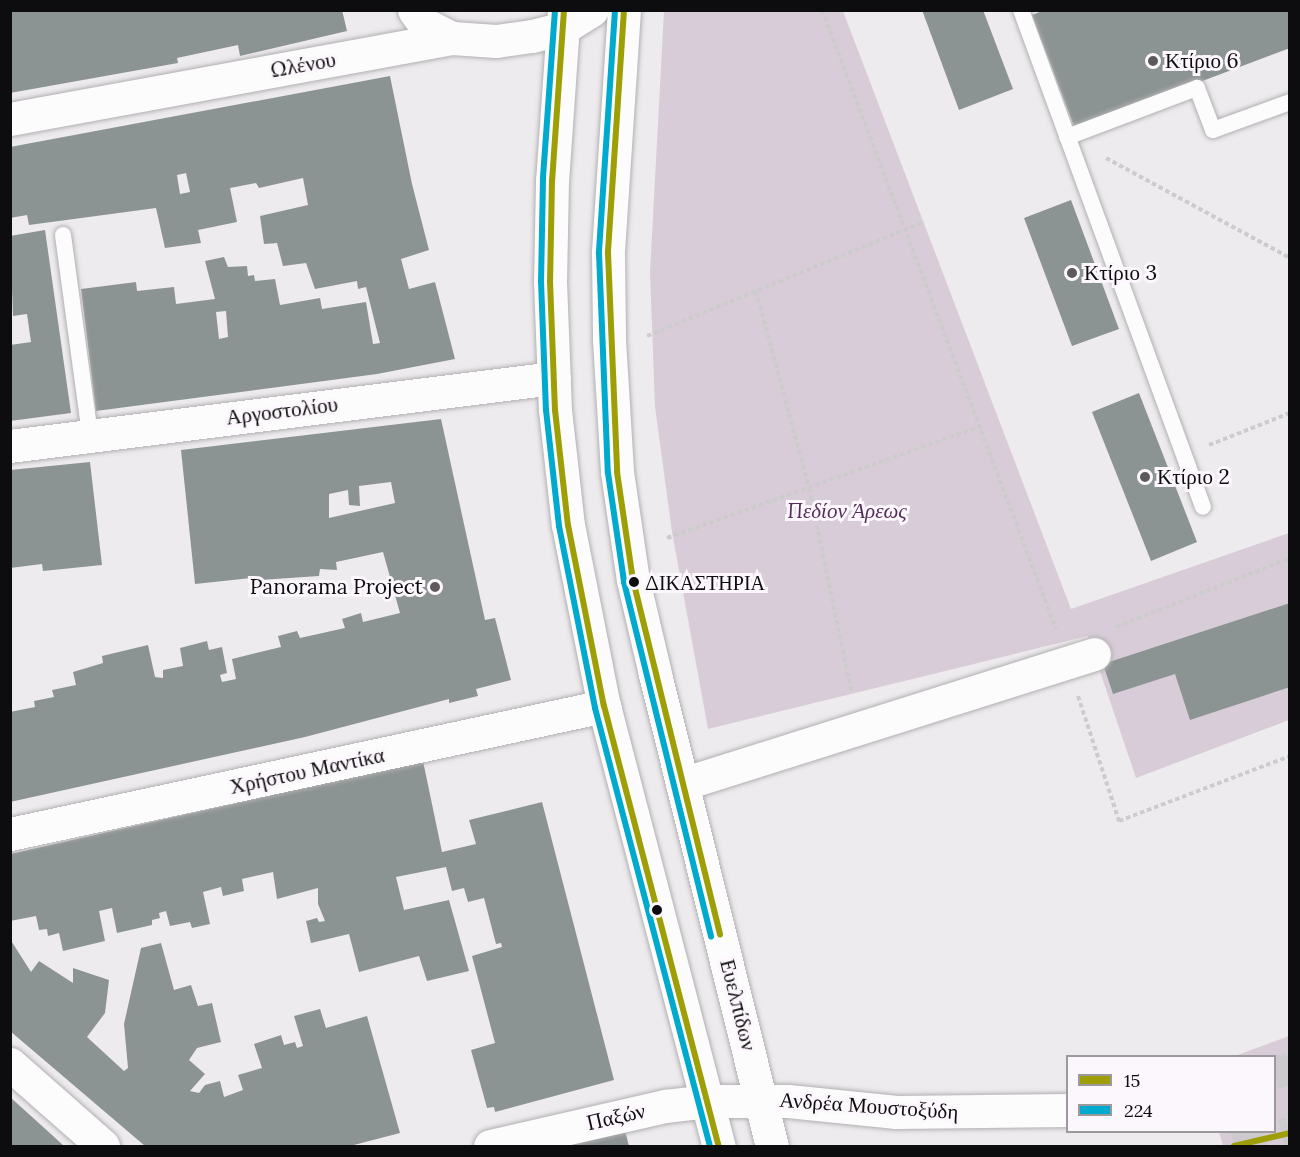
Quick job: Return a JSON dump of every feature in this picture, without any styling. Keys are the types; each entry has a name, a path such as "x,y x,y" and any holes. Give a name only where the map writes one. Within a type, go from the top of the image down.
{"street":[{"path":"414,10 424,24 452,38"},
{"name":"Ωλένου","path":"10,119 452,38 495,41 592,10"},
{"name":"Ευελπίδων","path":"624,10 608,253 609,340 616,461 633,580 682,784 774,1100 772,1146"},
{"path":"564,20 551,219 554,378 568,525 604,706 718,1146"},
{"name":"Αργοστολίου","path":"10,446 554,378"},
{"path":"682,784 1089,649"},
{"name":"Χρήστου Μαντίκα","path":"10,834 604,706"},
{"path":"10,1064 103,1146"},
{"name":"Ανδρέα Μουστοξύδη","path":"708,1101 774,1100 896,1112 1066,1110"},
{"name":"Παξών","path":"490,1146 665,1106 708,1101"}],"lane":[{"path":"1021,10 1203,507"},
{"path":"1067,136 1197,88 1213,130 1290,102"},
{"path":"63,236 90,435"}],"path":[{"path":"822,10 979,427 1089,649 1119,821 1290,756"},
{"path":"1067,136 1290,258"},
{"path":"647,336 924,222"},
{"path":"756,291 810,488 854,700"},
{"path":"1184,455 1290,413"},
{"path":"668,538 979,427"},
{"path":"1089,649 1290,558"}],"green space":[{"name":"Πεδίον Άρεως","path":"664,11 843,11 1071,609 1289,533 1289,720 1136,778 1088,636 708,729 672,532 655,407 650,272"},
{"path":"1289,1036 1289,1146 1223,1146 1219,1133 1276,1133 1276,1055 1238,1055"}],"building":[{"path":"10,10 342,10 347,31 240,56 238,45 177,58 178,63 10,93"},
{"path":"922,10 983,10 1013,89 959,110"},
{"name":"Κτίριο 6","path":"1045,10 1290,10 1290,48 1075,129 1032,15"},
{"path":"390,76 412,184 429,250 401,259 409,289 435,282 455,359 377,374 96,411 81,289 136,282 137,291 174,287 176,304 215,299 205,261 224,257 228,267 247,266 248,276 254,275 255,281 275,279 280,305 320,298 322,309 366,302 373,344 380,343 366,287 358,289 357,281 315,289 306,263 283,266 277,243 264,244 260,216 308,205 303,178 259,188 256,183 230,188 237,222 198,230 201,243 165,248 156,208 29,225 27,215 10,218 10,147","holes":["186,173 190,192 180,194 177,175","226,311 228,337 219,339 216,312"]},
{"name":"Κτίριο 3","path":"1071,200 1119,329 1072,346 1024,218"},
{"path":"45,230 71,413 10,421 10,345 31,342 27,314 13,316 10,236"},
{"name":"Κτίριο 2","path":"1139,393 1197,542 1151,561 1092,412"},
{"path":"441,419 485,620 495,618 511,680 476,689 478,696 449,703 449,699 305,737 10,802 10,712 35,707 34,701 54,697 52,690 76,685 73,672 103,663 102,656 148,645 155,677 163,678 163,670 183,666 180,648 207,641 209,650 222,647 227,673 220,675 222,682 236,679 232,659 281,647 278,636 297,631 300,638 345,628 342,619 361,613 363,622 400,613 383,552 336,562 337,570 320,569 319,576 260,580 260,577 195,584 181,450","holes":["391,482 395,503 329,518 329,494 348,490 349,505 360,506 359,486"]},
{"path":"90,462 102,565 43,571 42,564 10,568 10,470"},
{"path":"1290,603 1290,687 1190,720 1175,674 1113,694 1103,664"},
{"path":"423,761 442,852 476,844 469,820 542,802 614,1080 495,1112 494,1107 487,1108 471,1050 495,1043 472,956 502,947 501,943 496,944 484,898 468,902 464,888 452,891 446,867 396,877 404,910 449,900 469,971 427,981 419,956 359,972 349,934 311,943 306,921 317,918 319,922 325,921 318,904 318,888 277,899 273,872 242,879 244,891 223,896 221,887 203,892 210,924 192,928 190,922 170,926 166,911 159,913 160,918 152,920 152,925 117,933 112,908 99,911 105,941 63,951 59,933 48,936 47,929 39,930 36,916 10,921 10,854"},
{"path":"10,939 31,972 39,961 73,983 73,968 109,980 105,1013 87,1037 124,1071 128,1068 124,1024 141,948 161,943 174,990 191,985 198,1006 212,1003 221,1042 197,1048 189,1060 205,1074 190,1091 199,1093 205,1085 220,1081 224,1097 243,1090 238,1075 262,1068 254,1044 281,1035 284,1045 295,1042 297,1048 303,1046 294,1016 320,1009 326,1028 367,1016 400,1133 350,1146 145,1146 10,1031"},
{"path":"10,1097 52,1135 64,1146 10,1146"},
{"path":"624,1127 629,1146 553,1146"}],"tunnel":[{"path":"1276,1072 1290,1069"},
{"path":"1234,1146 1290,1133"}],"transit line":[{"name":"224","path":"555,10 543,179 541,281 546,410 559,526 595,708 710,1146"},
{"name":"15","path":"564,10 552,180 550,281 555,410 568,525 604,706 719,1146"},
{"name":"224","path":"615,10 599,253 608,473 624,582 711,936"},
{"name":"15","path":"624,10 608,253 617,472 633,580 720,934"},
{"name":"15","path":"1234,1146 1290,1133"}],"place":[{"name":"Κτίριο 6","path":"1153,61"},
{"name":"Κτίριο 3","path":"1072,273"},
{"name":"Κτίριο 2","path":"1145,477"},
{"name":"ΔΙΚΑΣΤΗΡΙΑ","path":"634,582"},
{"name":"Panorama Project","path":"435,587"}]}
